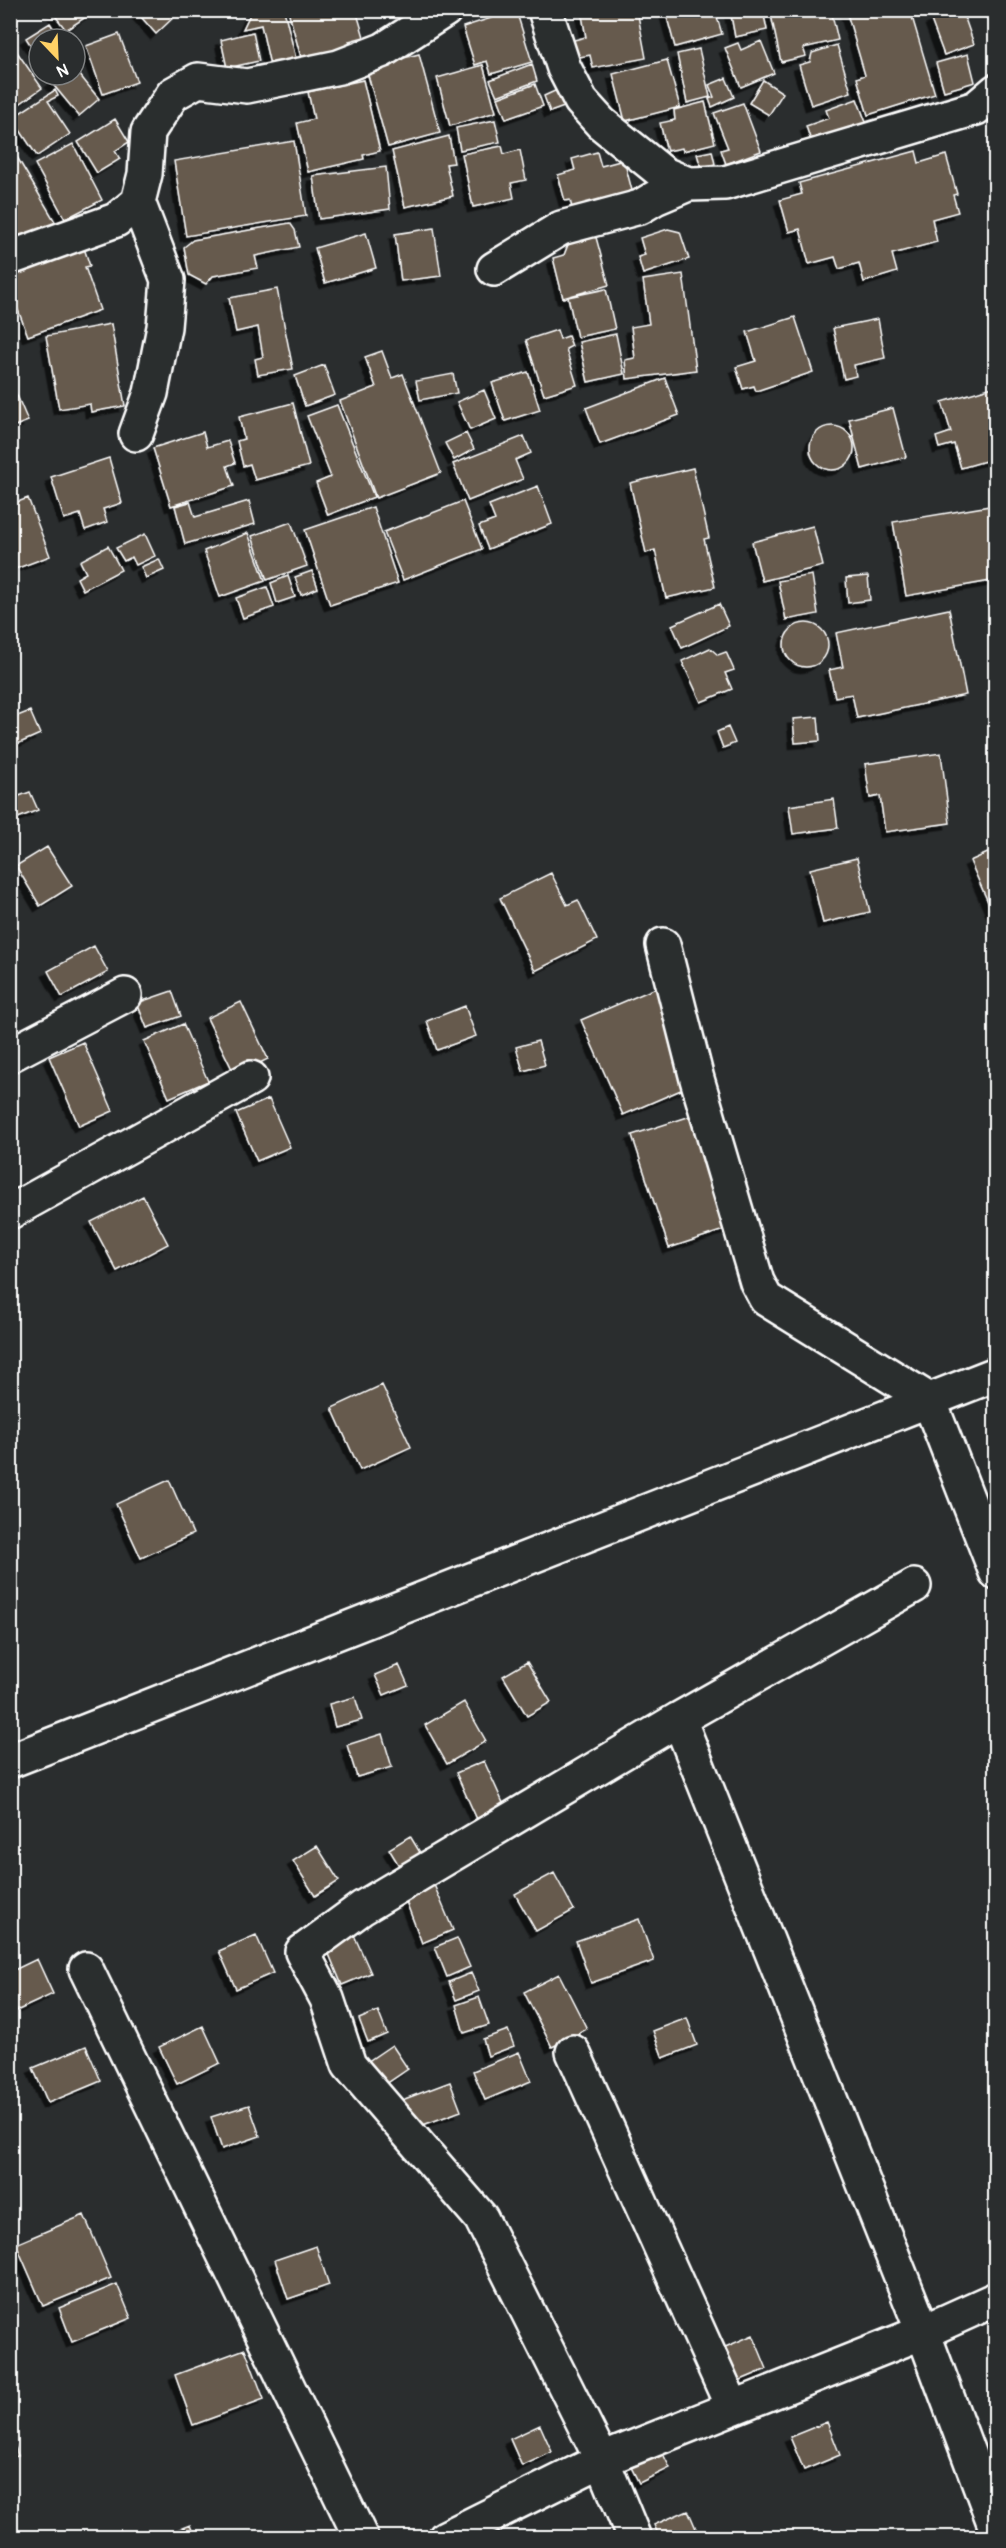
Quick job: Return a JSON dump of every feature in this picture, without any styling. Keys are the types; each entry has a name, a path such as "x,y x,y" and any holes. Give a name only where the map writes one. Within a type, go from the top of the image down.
{"street":[{"path":"136,434 151,393 164,327 168,280 138,202 145,174 148,132 173,94 198,80 247,86 339,67 383,50 445,10"},
{"path":"545,10 564,68 581,101 601,123 664,174 688,184"},
{"path":"494,269 561,228 640,207 688,184 725,183 976,108 996,91"},
{"path":"10,258 116,220 138,202"},
{"path":"663,945 698,1079 757,1282 766,1299 929,1400 996,1572"},
{"path":"10,1055 125,995"},
{"path":"10,1212 251,1078"},
{"path":"10,1761 996,1374"},
{"path":"634,2538 602,2460 481,2218 349,2065 327,1999 302,1952 362,1908 679,1719 914,1586"},
{"path":"679,1719 923,2332 996,2528"},
{"path":"86,1969 361,2538"},
{"path":"573,2052 732,2406"},
{"path":"445,2538 602,2460 732,2406 923,2332 996,2299"}],"building":[{"path":"57,10 91,10 92,13 71,27 64,27 53,13"},
{"path":"135,10 168,10 174,17 156,34"},
{"path":"252,10 284,10 296,59 270,65 261,25 243,29"},
{"path":"288,10 356,10 364,37 349,41 351,47 302,61"},
{"path":"516,10 532,62 491,74 487,61 475,65 463,27"},
{"path":"581,10 637,10 646,58 593,68 590,55 574,58 570,41 586,37"},
{"path":"665,10 715,10 722,34 675,47"},
{"path":"730,10 763,10 767,30 735,37"},
{"path":"770,10 831,10 838,40 803,48 806,56 781,62"},
{"path":"846,10 910,10 935,94 868,115 857,78 865,75"},
{"path":"956,10 962,10 974,44 944,55 931,20"},
{"path":"253,32 259,61 227,68 221,40"},
{"path":"119,34 137,82 103,94 87,46"},
{"path":"761,41 774,73 741,87 725,48 738,43 741,50"},
{"path":"837,45 851,92 811,105 799,65 810,62 812,53"},
{"path":"15,49 27,66 27,87 42,88 18,105 10,95 10,52"},
{"path":"699,49 710,97 687,103 677,54"},
{"path":"419,54 440,133 388,147 366,68"},
{"path":"968,54 975,82 944,91 936,63"},
{"path":"667,60 680,107 625,121 613,74"},
{"path":"532,64 537,81 497,96 490,80"},
{"path":"483,65 496,112 450,126 437,78"},
{"path":"726,78 734,97 712,107 709,99 714,97 709,85"},
{"path":"363,80 380,151 363,155 364,159 308,172 297,123 314,119 308,92"},
{"path":"763,80 783,93 769,115 749,103"},
{"path":"87,84 99,99 79,116 55,87 87,87"},
{"path":"535,84 543,106 506,119 498,98"},
{"path":"55,90 58,96 48,101 70,134 37,156 12,118"},
{"path":"557,90 564,107 550,112 544,96"},
{"path":"857,99 867,125 812,144 806,126 829,118 826,110"},
{"path":"705,102 715,143 683,151 682,148 667,151 660,123 675,120 674,110"},
{"path":"743,103 761,151 726,164 721,150 728,148 714,113"},
{"path":"115,119 129,142 115,151 120,159 97,173 78,142"},
{"path":"495,120 500,142 460,150 456,128"},
{"path":"449,136 454,163 446,164 453,196 405,207 392,151"},
{"path":"294,141 306,216 186,236 174,161"},
{"path":"73,144 102,200 65,219 35,164"},
{"path":"502,146 504,154 520,150 526,180 511,183 514,198 473,207 462,154"},
{"path":"712,151 715,164 701,167 697,154"},
{"path":"916,151 919,163 946,155 957,194 953,195 958,212 932,219 937,242 892,254 897,272 864,282 859,263 839,269 835,257 809,264 800,229 789,232 780,200 802,194 799,183"},
{"path":"597,152 601,166 624,160 634,198 574,215 570,200 565,201 558,175 575,170 572,159"},
{"path":"17,157 57,225 23,245 10,224 10,161"},
{"path":"386,167 390,209 319,219 313,176"},
{"path":"290,223 295,230 299,247 255,256 258,268 213,276 206,284 189,275 184,247 193,240"},
{"path":"434,228 441,276 401,281 395,234"},
{"path":"668,229 680,232 689,259 643,274 638,257 645,255 640,238"},
{"path":"594,230 609,285 563,298 553,258 564,255 571,237"},
{"path":"366,233 376,268 325,283 315,248"},
{"path":"84,248 90,266 85,267 100,310 28,336 10,289 10,275"},
{"path":"683,274 696,370 627,379 625,360 635,358 631,327 649,324 643,280"},
{"path":"277,289 293,369 258,375 255,359 263,357 258,327 236,332 229,298"},
{"path":"606,289 615,329 577,337 568,297"},
{"path":"795,317 813,372 756,391 754,386 743,389 736,367 756,361 747,332"},
{"path":"878,319 885,358 854,365 856,376 844,379 833,328"},
{"path":"111,324 125,406 91,412 90,404 59,409 46,336"},
{"path":"557,330 560,339 568,336 572,346 566,349 577,385 544,395 526,340"},
{"path":"616,334 624,374 588,382 579,342"},
{"path":"382,351 392,378 403,374 441,473 376,498 340,401 376,387 365,357"},
{"path":"324,365 335,395 305,406 295,376"},
{"path":"528,372 540,410 505,421 492,383"},
{"path":"453,374 457,393 420,400 416,381"},
{"path":"665,378 679,415 600,444 586,408"},
{"path":"13,386 28,421 10,428 10,387"},
{"path":"996,386 996,458 961,468 954,444 939,448 936,437 951,432 942,402"},
{"path":"484,390 496,419 470,430 457,402"},
{"path":"293,403 309,466 255,480 250,464 243,466 237,441 244,439 239,417"},
{"path":"337,405 374,497 328,515 316,483 331,477 307,416"},
{"path":"893,408 906,457 862,469 849,419"},
{"path":"832,426 841,427 848,432 853,439 853,457 848,464 841,469 832,470 823,469 816,464 811,457 810,448 811,439 816,432 823,427"},
{"path":"203,432 207,447 228,441 235,463 227,466 234,486 171,506 153,448"},
{"path":"466,433 474,449 454,460 445,443"},
{"path":"524,436 531,453 515,460 523,479 468,501 453,464"},
{"path":"109,458 122,503 103,509 107,522 85,530 80,514 64,519 51,477"},
{"path":"693,468 709,538 704,539 715,587 666,598 655,550 646,553 630,483"},
{"path":"538,486 552,524 488,549 479,526 495,520 489,505"},
{"path":"28,498 50,556 10,571 10,505"},
{"path":"249,501 255,524 185,544 175,506 190,502 195,517"},
{"path":"463,501 482,549 403,580 384,532"},
{"path":"996,505 996,580 906,596 893,522"},
{"path":"373,507 398,583 330,605 305,530"},
{"path":"291,522 307,566 267,580 252,536"},
{"path":"813,526 823,566 762,581 752,542"},
{"path":"248,533 265,581 220,597 204,551"},
{"path":"145,534 155,556 136,565 132,557 124,561 116,548"},
{"path":"108,546 121,570 83,590 77,578 86,573 80,561"},
{"path":"159,559 164,570 146,578 141,567"},
{"path":"312,571 318,588 301,595 295,577"},
{"path":"812,575 818,614 786,620 778,581"},
{"path":"288,576 295,597 277,603 271,583"},
{"path":"868,576 870,600 848,603 846,578"},
{"path":"267,587 274,607 243,618 236,598"},
{"path":"719,604 729,626 682,648 672,625"},
{"path":"949,609 966,695 857,718 852,694 835,697 829,670 843,667 836,633"},
{"path":"806,623 822,629 828,645 822,661 806,667 790,661 784,645 790,629"},
{"path":"710,648 718,655 726,652 734,670 725,673 732,689 701,702 682,661"},
{"path":"30,711 40,734 15,745 10,735 10,719"},
{"path":"818,717 820,741 795,743 793,719"},
{"path":"728,727 735,743 723,748 717,732"},
{"path":"941,753 950,823 885,832 880,796 870,798 865,764"},
{"path":"30,792 38,810 18,818 11,799"},
{"path":"834,799 838,828 793,834 789,806"},
{"path":"47,847 72,886 40,906 16,866"},
{"path":"992,851 996,859 996,909 992,911 970,861"},
{"path":"857,858 870,912 823,923 810,869"},
{"path":"551,873 567,905 578,900 597,940 535,971 500,898"},
{"path":"94,946 108,972 62,997 48,971"},
{"path":"656,988 697,1083 623,1115 581,1020"},
{"path":"172,991 181,1016 147,1028 137,1003"},
{"path":"241,1002 268,1059 235,1075 207,1018"},
{"path":"465,1006 476,1036 437,1050 427,1021"},
{"path":"183,1024 208,1081 169,1098 144,1041"},
{"path":"538,1041 545,1065 523,1071 516,1047"},
{"path":"83,1042 113,1111 79,1126 49,1057"},
{"path":"269,1099 290,1147 257,1161 236,1113"},
{"path":"697,1114 733,1227 669,1248 632,1135"},
{"path":"143,1196 168,1244 117,1271 91,1222"},
{"path":"382,1385 411,1447 360,1470 332,1408"},
{"path":"169,1480 193,1534 141,1558 116,1504"},
{"path":"527,1662 551,1702 527,1716 503,1676"},
{"path":"399,1665 408,1685 384,1695 375,1675"},
{"path":"355,1697 362,1720 335,1727 329,1704"},
{"path":"464,1702 486,1741 447,1764 425,1725"},
{"path":"382,1734 392,1767 357,1777 347,1745"},
{"path":"484,1761 508,1814 481,1828 456,1773"},
{"path":"410,1836 427,1864 406,1877 389,1849"},
{"path":"317,1846 339,1881 315,1896 293,1861"},
{"path":"554,1873 574,1910 536,1931 515,1894"},
{"path":"432,1880 453,1930 422,1943 402,1891"},
{"path":"639,1919 654,1961 591,1983 576,1941"},
{"path":"256,1935 273,1973 236,1989 219,1951"},
{"path":"354,1935 371,1973 342,1985 326,1947"},
{"path":"457,1938 470,1967 447,1977 435,1947"},
{"path":"37,1959 53,1994 12,2013 10,1972"},
{"path":"471,1973 479,1991 456,2000 449,1982"},
{"path":"559,1974 587,2029 552,2047 524,1992"},
{"path":"479,1997 489,2025 464,2033 456,2005"},
{"path":"378,2011 387,2034 368,2042 359,2019"},
{"path":"687,2018 697,2045 663,2058 653,2031"},
{"path":"203,2026 220,2063 177,2084 159,2047"},
{"path":"508,2030 514,2046 488,2056 483,2039"},
{"path":"392,2045 408,2069 383,2086 367,2062"},
{"path":"86,2046 101,2081 48,2103 33,2068"},
{"path":"519,2052 531,2081 485,2100 473,2071"},
{"path":"450,2082 461,2111 412,2129 402,2100"},
{"path":"249,2105 260,2136 222,2149 211,2117"},
{"path":"84,2215 111,2278 43,2306 16,2244"},
{"path":"316,2246 329,2285 288,2299 275,2260"},
{"path":"117,2284 131,2318 72,2342 59,2308"},
{"path":"753,2335 767,2369 736,2382 723,2348"},
{"path":"245,2349 264,2399 193,2425 175,2375"},
{"path":"827,2422 840,2455 804,2470 790,2437"},
{"path":"540,2425 552,2452 522,2466 510,2439"},
{"path":"10,2433 18,2456 10,2458"},
{"path":"655,2438 670,2468 639,2483 624,2453"},
{"path":"688,2510 700,2538 660,2538 654,2525"},
{"path":"190,2525 195,2538 159,2537"}]}
